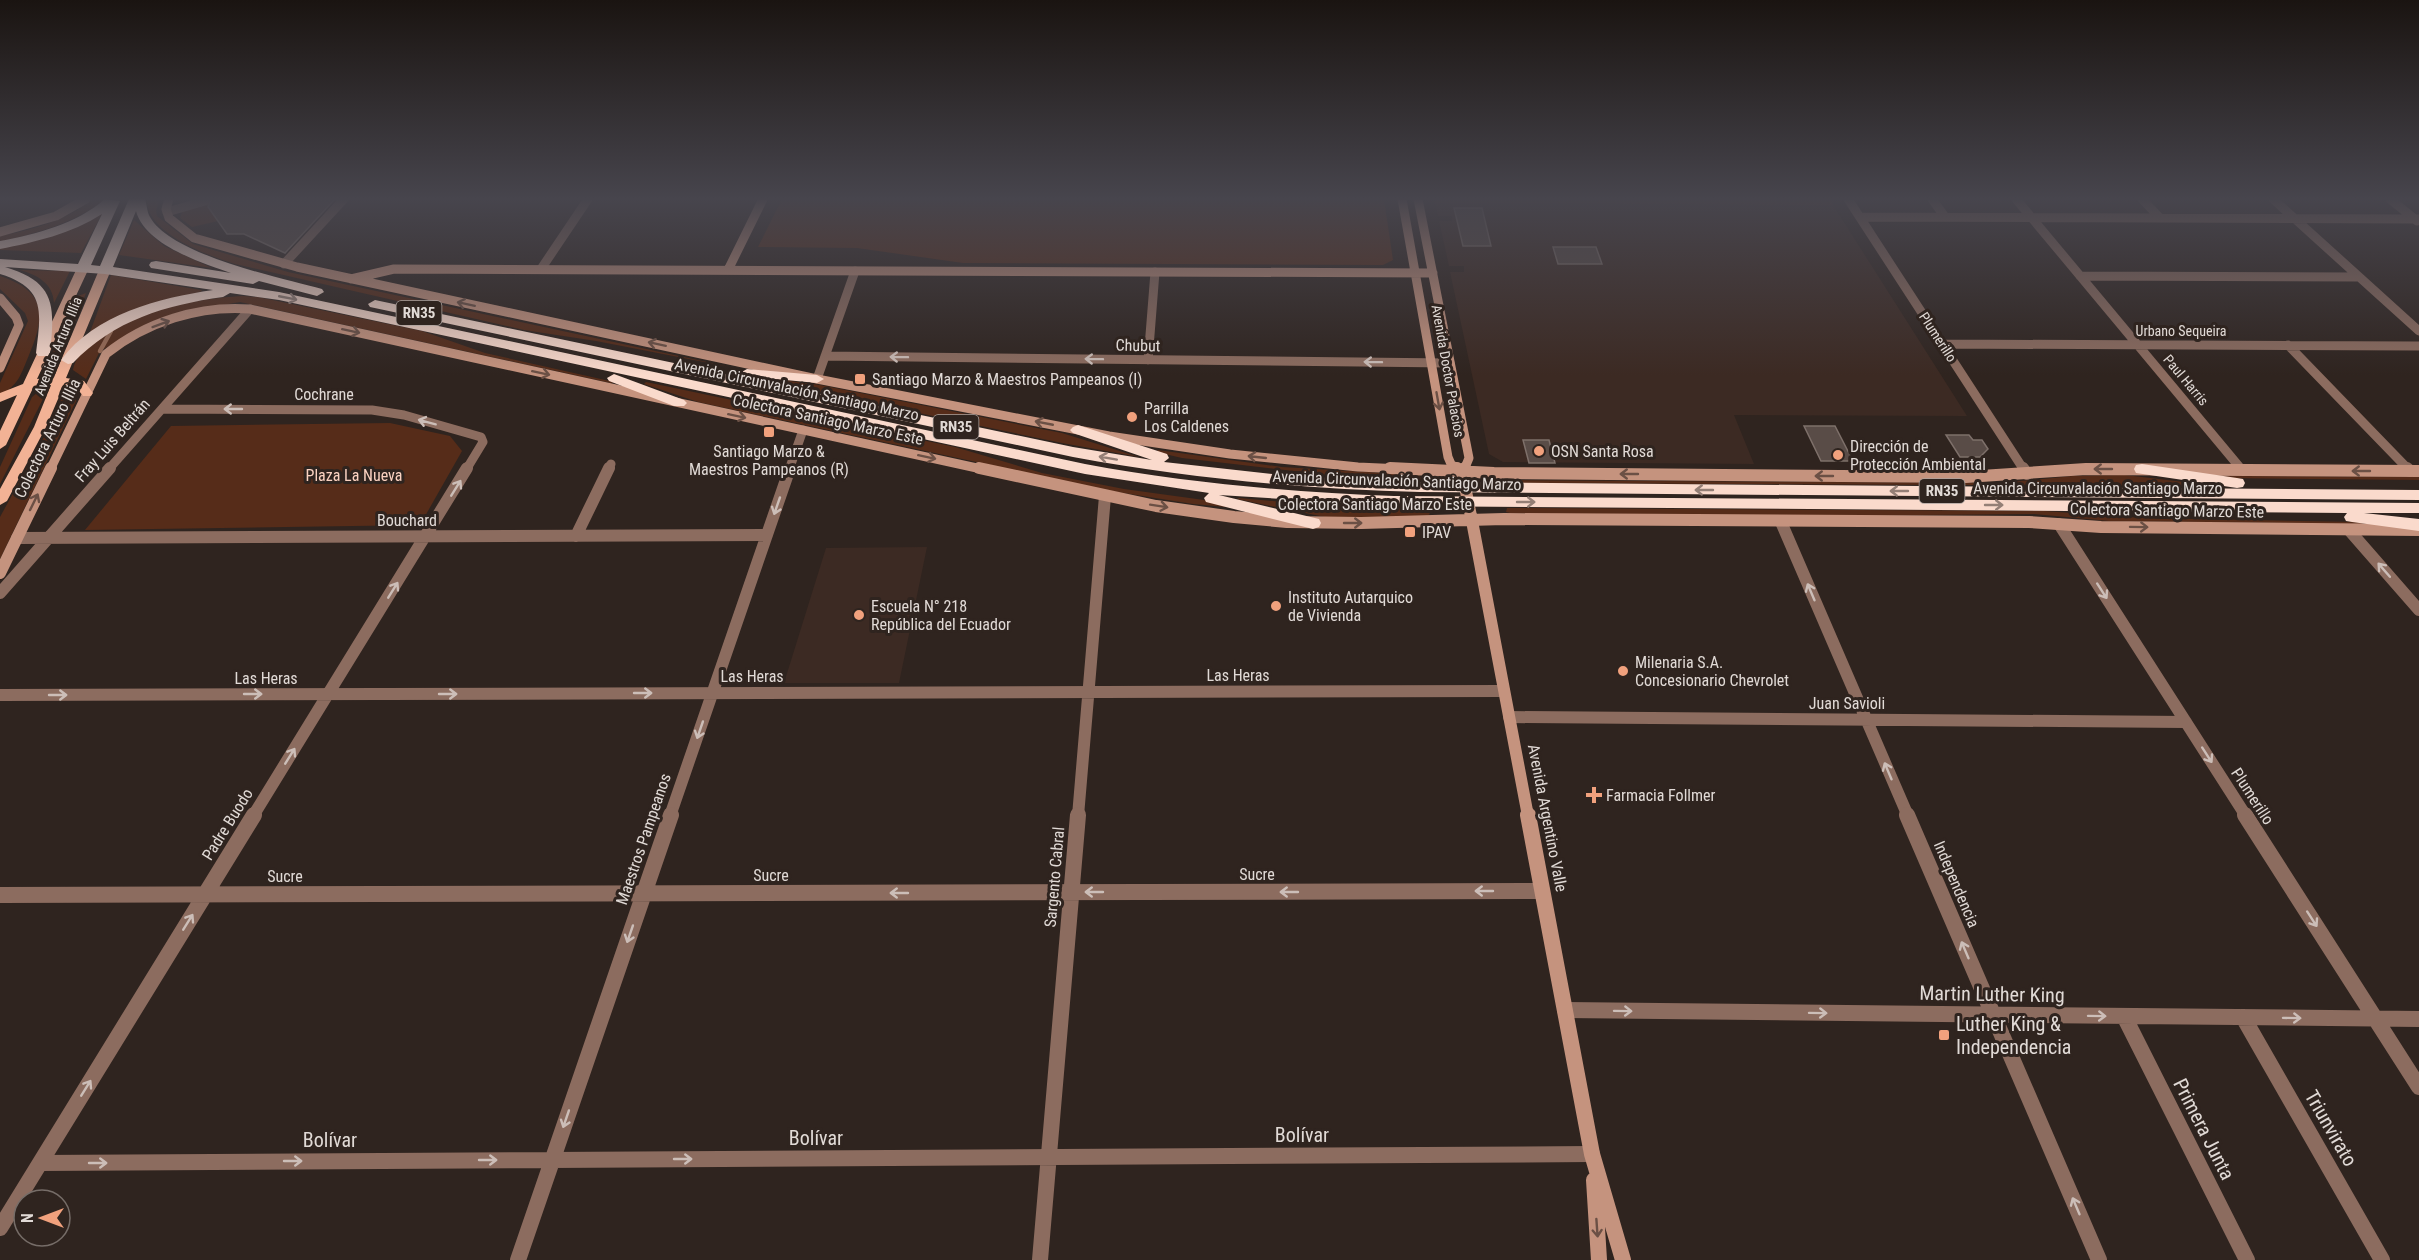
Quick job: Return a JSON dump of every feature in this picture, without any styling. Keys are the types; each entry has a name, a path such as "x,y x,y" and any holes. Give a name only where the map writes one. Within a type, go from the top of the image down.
{"highway":[{"name":"Avenida Circunvalación Santiago Marzo","path":"36,258 107,265 198,270 317,292 1120,461 1247,477 1395,487 2419,495"},
{"name":"Avenida Arturo Illia","path":"85,263 87,258"},
{"name":"Avenida Arturo Illia","path":"107,265 110,258"},
{"path":"207,258 317,292"},
{"name":"Avenida Circunvalación Santiago Marzo","path":"0,263 85,263"},
{"name":"Avenida Circunvalación Santiago Marzo","path":"107,265 254,292 1110,474 1213,488 1333,499 1465,487 2048,505 2419,508"},
{"path":"0,270 29,280 45,298 48,314 43,353"},
{"path":"68,360 81,346 100,333 149,310 206,295 254,292"},
{"path":"445,332 490,350 620,379 680,403"},
{"path":"522,335 593,344 734,372 817,378"},
{"path":"1078,430 1173,460 1395,487"},
{"path":"962,443 1042,470 1212,498 1313,523"},
{"path":"2142,469 2233,483 2416,476"},
{"path":"2048,505 2139,515 2341,517 2419,525"}],"main road":[{"name":"Avenida Arturo Illia","path":"0,445 85,263"},
{"name":"Avenida Arturo Illia","path":"0,501 32,444 107,265"},
{"path":"0,398 44,380 60,380 82,386 87,393"}],"street":[{"name":"Colectora Santiago Marzo Este","path":"263,258 350,279 817,378 1078,430 1169,446 1347,466 1465,487 1966,477 2076,469 2242,470 2416,476"},
{"path":"285,264 291,258"},
{"path":"541,269 549,258"},
{"path":"728,270 734,258"},
{"name":"Avenida Doctor Palacios","path":"1412,258 1448,457 1465,487"},
{"name":"Avenida Doctor Palacios","path":"1429,258 1469,458 1465,487"},
{"name":"Plumerillo","path":"1887,258 2027,474"},
{"name":"Paul Harris","path":"2065,258 2242,470"},
{"path":"2338,258 2419,331"},
{"path":"350,279 394,269 1432,273"},
{"path":"817,378 855,271"},
{"path":"1148,360 1155,272"},
{"path":"2080,276 2359,277"},
{"path":"0,298 16,317 19,325 0,368"},
{"name":"Colectora Santiago Marzo Este","path":"109,351 163,323 215,309 250,309 1105,496 1234,516 1313,523 1472,520 2059,524 2101,527 2419,530"},
{"name":"Fray Luis Beltrán","path":"0,593 250,309"},
{"name":"Urbano Sequeira","path":"1943,344 2419,346"},
{"path":"2288,345 2416,476"},
{"name":"Colectora Arturo Illia","path":"0,573 109,351"},
{"name":"Chubut","path":"825,356 1450,363"},
{"name":"Cochrane","path":"162,409 372,410 404,415 482,439"},
{"name":"Maestros Pampeanos","path":"518,1260 802,430"},
{"name":"Padre Buodo","path":"0,1228 481,447 482,439"},
{"path":"576,536 611,464"},
{"name":"Avenida Argentino Valle","path":"1465,487 1592,1154 1623,1260"},
{"name":"Sargento Cabral","path":"1040,1260 1105,496"},
{"name":"Independencia","path":"1781,522 2099,1260"},
{"name":"Plumerillo","path":"2059,524 2419,1086"},
{"path":"2349,530 2419,610"},
{"name":"Bouchard","path":"17,538 766,535"},
{"name":"Las Heras","path":"0,695 1504,691"},
{"name":"Juan Savioli","path":"1509,717 2186,722"},
{"name":"Sucre","path":"0,895 1542,891"},
{"name":"Martin Luther King","path":"1565,1010 2419,1019"},
{"name":"Primera Junta","path":"2124,1016 2247,1260"},
{"name":"Triunvirato","path":"2243,1017 2382,1260"},
{"name":"Avenida Argentino Valle","path":"1592,1154 1599,1260"},
{"name":"Bolívar","path":"40,1163 1592,1154"}],"shaded area":[{"path":"1447,258 1867,258 1967,416 1734,415 1754,464 1503,462 1489,454 1450,272 1464,272 1464,266 1449,266"},
{"name":"Escuela N° 218 República del Ecuador","path":"927,547 899,683 784,683 826,548"}],"green space":[{"path":"139,258 190,258 212,268"},
{"path":"218,258 240,258 288,272 730,367 596,341 524,330 235,264"},
{"path":"926,258 1393,258 1393,260 1383,265 963,263"},
{"path":"20,270 70,271 54,303 51,290 43,281"},
{"path":"111,275 201,290 202,291 89,335"},
{"path":"0,276 15,282 34,297 39,316 35,341 21,373 15,383 0,395 0,383 28,321 25,313 0,289"},
{"path":"86,293 56,370 43,374 78,296"},
{"path":"242,296 258,297 422,331 485,353 614,382 240,302 195,310 148,325 100,351 86,379 73,370 77,359 91,345 125,323 182,304"},
{"path":"753,376 820,385 1062,433 1139,457 751,378"},
{"path":"646,382 955,447 1042,473 1124,489 1204,500 1237,508 1193,504 1111,491 698,402 644,384"},
{"path":"71,388 76,395 76,401 0,559 0,517 44,437 66,389"},
{"path":"38,392 46,393 0,484 0,467 32,397"},
{"name":"Plaza La Nueva","path":"390,423 450,436 462,451 420,525 85,530 171,426"},
{"path":"1158,450 1282,467 1418,475 1422,479 1417,482 1361,479 1182,458 1156,452"},
{"path":"2125,475 2218,486 1504,483 1500,480 2000,483 2073,476"},
{"path":"2220,476 2419,477 2419,480 2222,478"},
{"path":"1237,499 1338,507 1423,507 1430,514 1424,518 1325,517"},
{"path":"1507,508 2044,511 2143,518 2359,522 2363,524 2109,521 2034,514 1691,517 1510,513 1506,512"}],"building":[{"path":"1556,258 1600,258 1602,264 1558,264"},
{"path":"1804,426 1835,426 1853,461 1821,461"},
{"path":"1946,435 1969,435 1973,440 1982,440 1988,449 1980,457 1960,457"},
{"name":"OSN Santa Rosa","path":"1523,440 1549,440 1555,463 1529,463"}],"waterway":[{"path":"100,351 111,331"}],"place":[{"name":"Santiago Marzo & Maestros Pampeanos (I)","path":"860,379"},
{"name":"Parrilla Los Caldenes","path":"1132,417"},
{"name":"Santiago Marzo & Maestros Pampeanos (R)","path":"769,432"},
{"name":"OSN Santa Rosa","path":"1539,451"},
{"name":"Dirección de Protección Ambiental","path":"1838,455"},
{"name":"IPAV","path":"1410,532"},
{"name":"Instituto Autarquico de Vivienda","path":"1276,606"},
{"name":"Escuela N° 218 República del Ecuador","path":"859,615"},
{"name":"Milenaria S.A. Concesionario Chevrolet","path":"1623,671"},
{"name":"Farmacia Follmer","path":"1594,795"},
{"name":"Luther King & Independencia","path":"1944,1035"}]}
